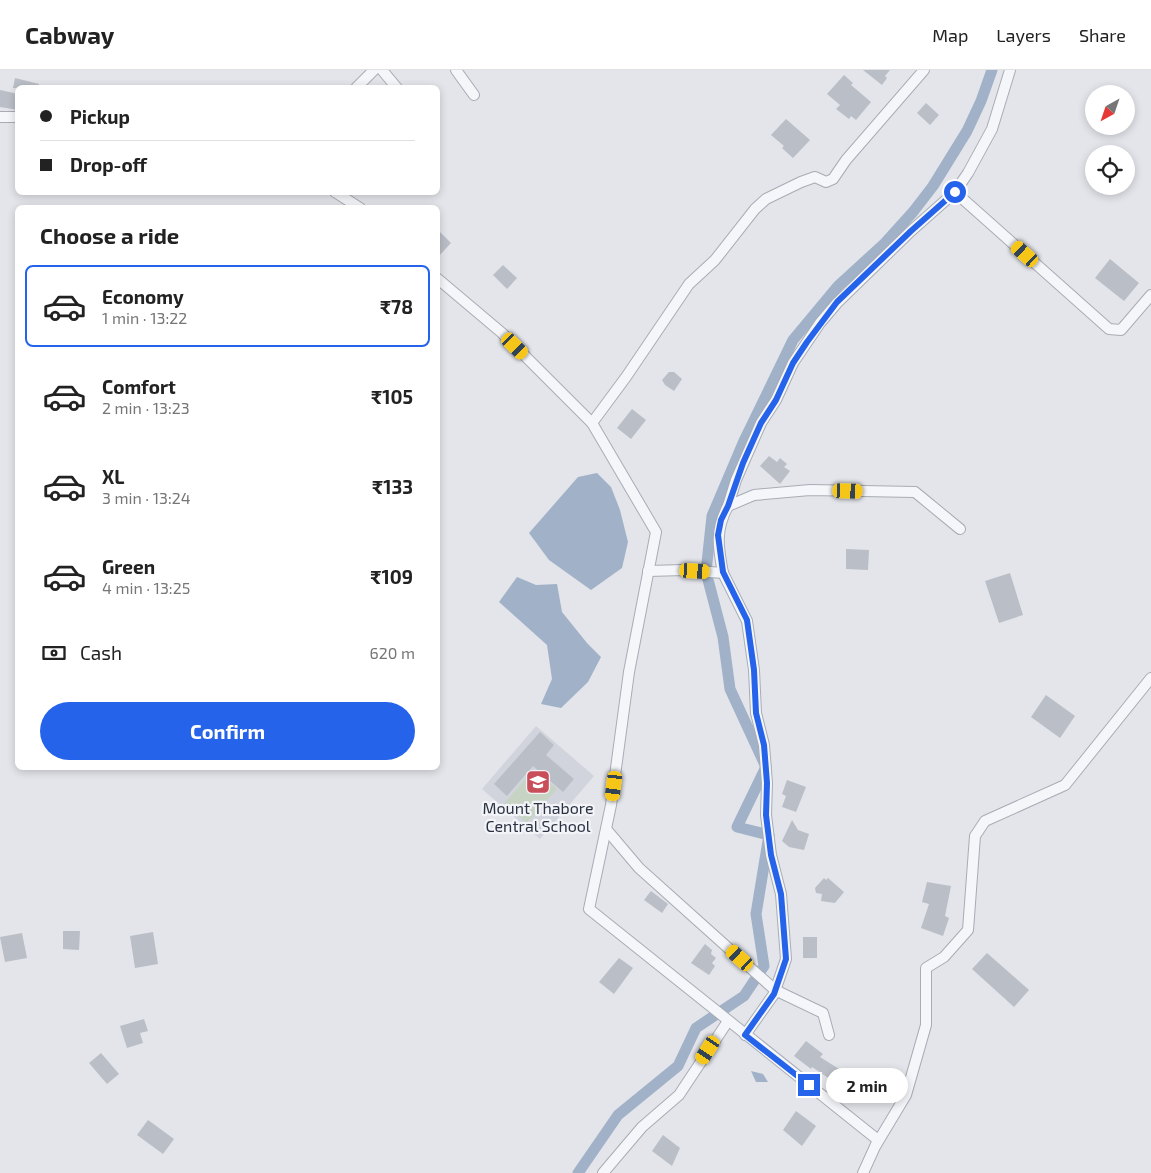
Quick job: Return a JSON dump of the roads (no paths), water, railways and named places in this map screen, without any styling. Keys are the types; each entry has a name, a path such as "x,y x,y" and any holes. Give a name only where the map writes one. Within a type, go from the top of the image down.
{"street":[{"path":"359,85 374,70"},
{"path":"382,70 394,85"},
{"path":"456,70 474,95"},
{"path":"592,423 689,284 715,260 755,209 766,199 801,182 815,177 826,182 833,179 846,160 924,70"},
{"path":"745,1035 775,990 786,959 781,894 771,855 766,815 767,783 764,745 756,713 754,670 747,620 723,572 718,535 721,520 761,423 776,400 793,363 820,323 837,302 955,192 968,173 992,129 1010,70"},
{"path":"0,117 15,117"},
{"path":"955,192 1109,328 1121,330 1151,295"},
{"path":"340,195 355,205"},
{"path":"440,281 502,333 592,423 656,532 629,672 611,805 589,909 878,1140 876,1145"},
{"path":"728,506 754,495 810,490 915,492 960,528"},
{"path":"648,571 723,572"},
{"path":"863,1173 876,1145 906,1095 926,1025 926,968 944,957 968,930 974,836 985,821 1065,785 1151,678"},
{"path":"606,829 640,868 775,990 823,1014 829,1035"},
{"path":"603,1173 642,1127 679,1095 728,1021"}],"water":[{"path":"597,473 611,487 620,510 628,542 622,568 591,590 549,560 529,533 578,477"},
{"path":"517,577 536,585 557,584 562,612 601,657 588,682 561,708 541,704 552,679 547,645 499,602"},
{"path":"751,1071 763,1074 768,1082 756,1082"}],"waterway":[{"path":"578,1173 618,1115 678,1066 696,1028 744,996 764,966 756,914 769,835 737,827 766,767 730,689 723,637 706,572 712,516 744,441 793,340 838,286 885,243 933,186 967,131 981,101 992,70"}],"place":[{"name":"Mount Thabore Central School","path":"538,782"}]}
